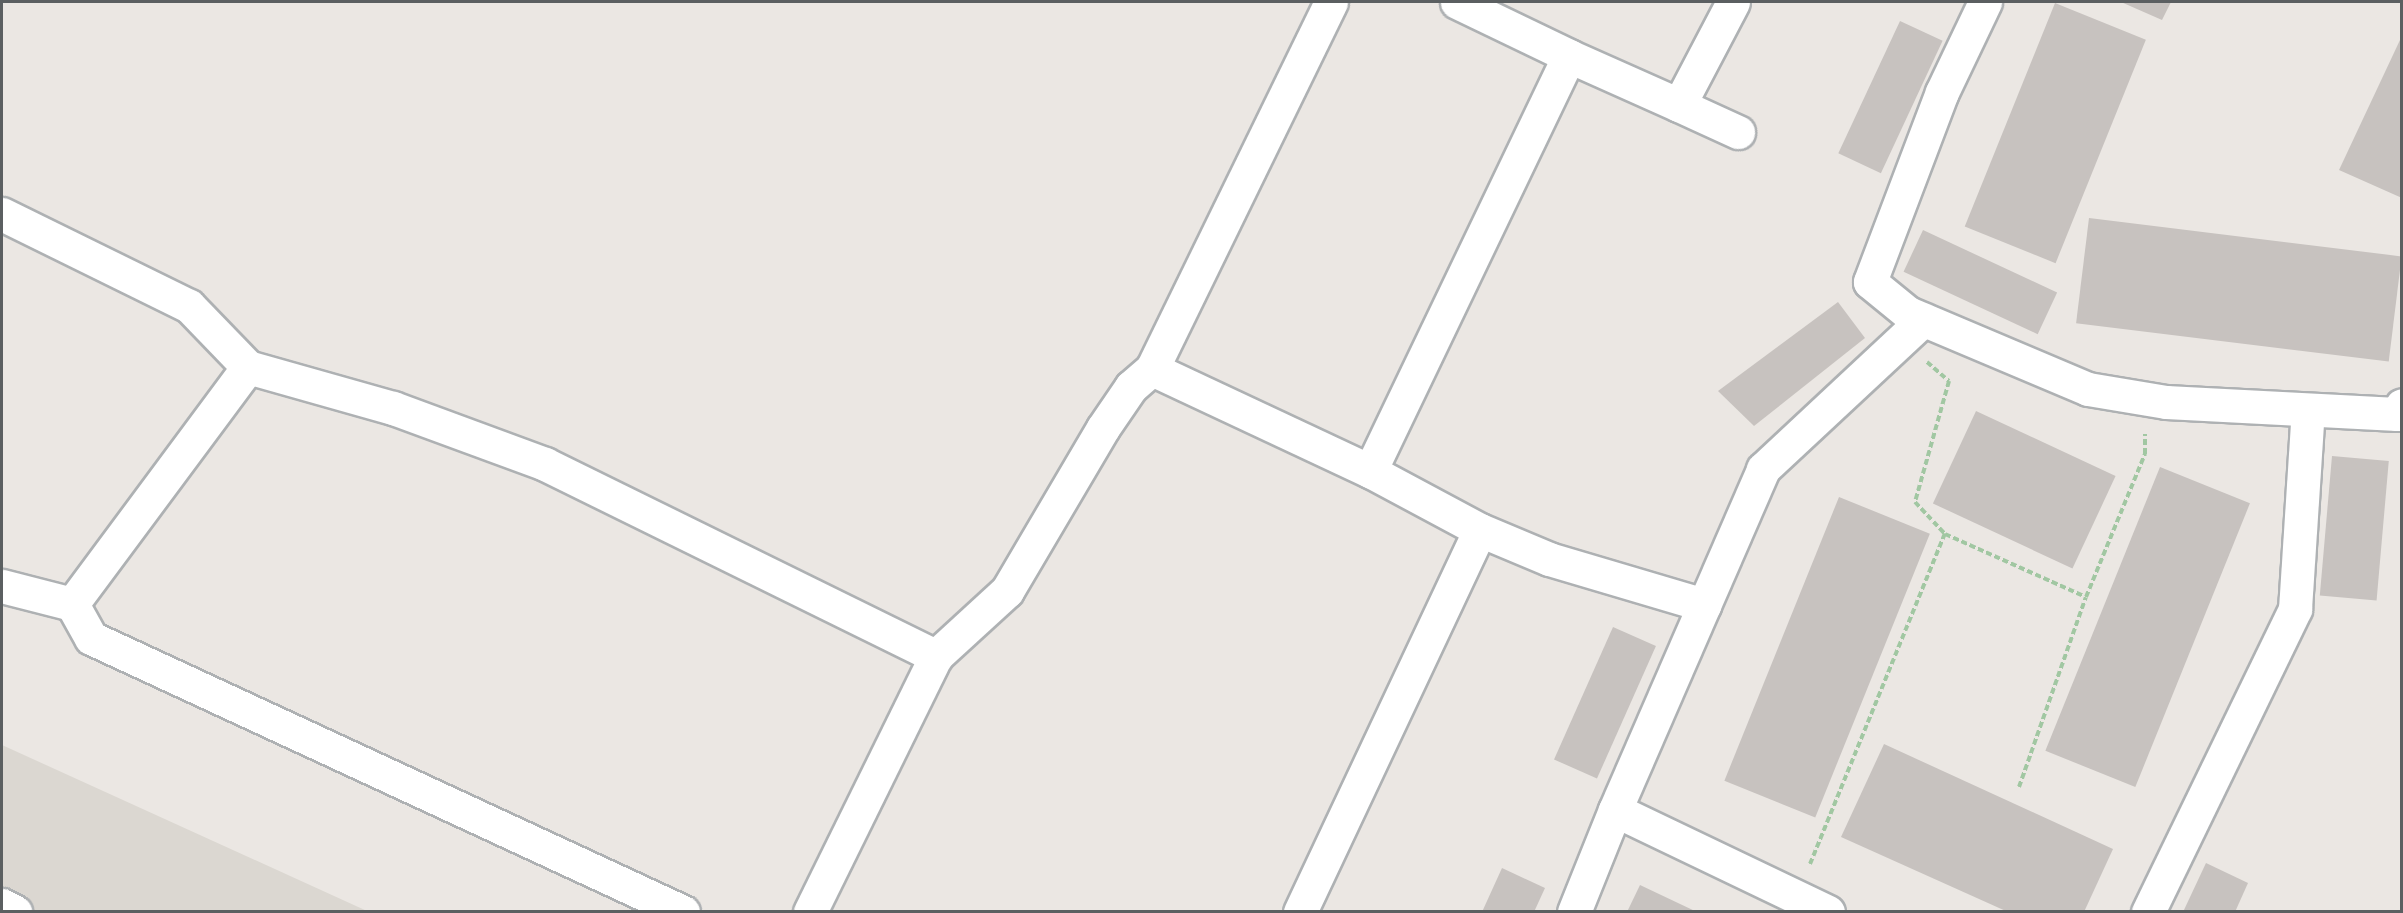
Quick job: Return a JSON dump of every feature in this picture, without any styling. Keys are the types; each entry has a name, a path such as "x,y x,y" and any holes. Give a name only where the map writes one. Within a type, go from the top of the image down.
{"street":[{"path":"810,912 936,656 1007,591 1103,428 1131,387 1152,369 1331,2"},
{"path":"1457,2 1569,56 1738,132"},
{"path":"1679,105 1733,2"},
{"path":"1985,2 1942,92 1870,282 1915,327 2088,389 2144,399 2397,414 2402,405"},
{"path":"1370,471 1569,56"},
{"path":"2,214 189,306 248,367 393,408 545,464 936,656"},
{"path":"1574,912 1615,810 1763,469 1915,327"},
{"path":"72,603 248,367"},
{"path":"1152,369 1370,471 1480,530 1550,559 1704,605"},
{"path":"2148,912 2295,609 2308,410"},
{"path":"1300,912 1480,530"},
{"path":"2,586 72,603 91,638 683,912"},
{"path":"1615,810 1828,912"},
{"path":"2,905 15,912"}],"path":[{"path":"1915,327 1949,381 1915,502 1944,534 2086,597"},
{"path":"2019,787 2086,597 2145,454 2144,399"},
{"path":"1796,897 1944,534"}],"shaded area":[{"path":"2,745 367,911 2,912"}],"building":[{"path":"2121,2 2171,2 2162,20"},
{"path":"2055,3 2146,40 2056,263 1965,226"},
{"path":"1900,21 1943,41 1881,173 1838,153"},
{"path":"2400,40 2402,41 2402,198 2339,170"},
{"path":"2089,218 2402,256 2389,362 2076,323"},
{"path":"1923,230 2057,293 2038,334 1904,272"},
{"path":"1838,302 1865,338 1754,426 1718,391"},
{"path":"1976,411 2116,476 2072,569 1933,503"},
{"path":"2332,456 2389,461 2377,600 2320,595"},
{"path":"2160,467 2250,503 2135,787 2045,751"},
{"path":"1839,497 1930,534 1815,817 1724,781"},
{"path":"1613,627 1656,646 1597,779 1554,759"},
{"path":"1884,744 2113,849 2084,912 2008,912 1841,837"},
{"path":"2206,863 2248,883 2235,912 2183,912"},
{"path":"1502,868 1545,888 1534,912 1482,912"},
{"path":"1640,885 1697,912 1627,912"}]}
